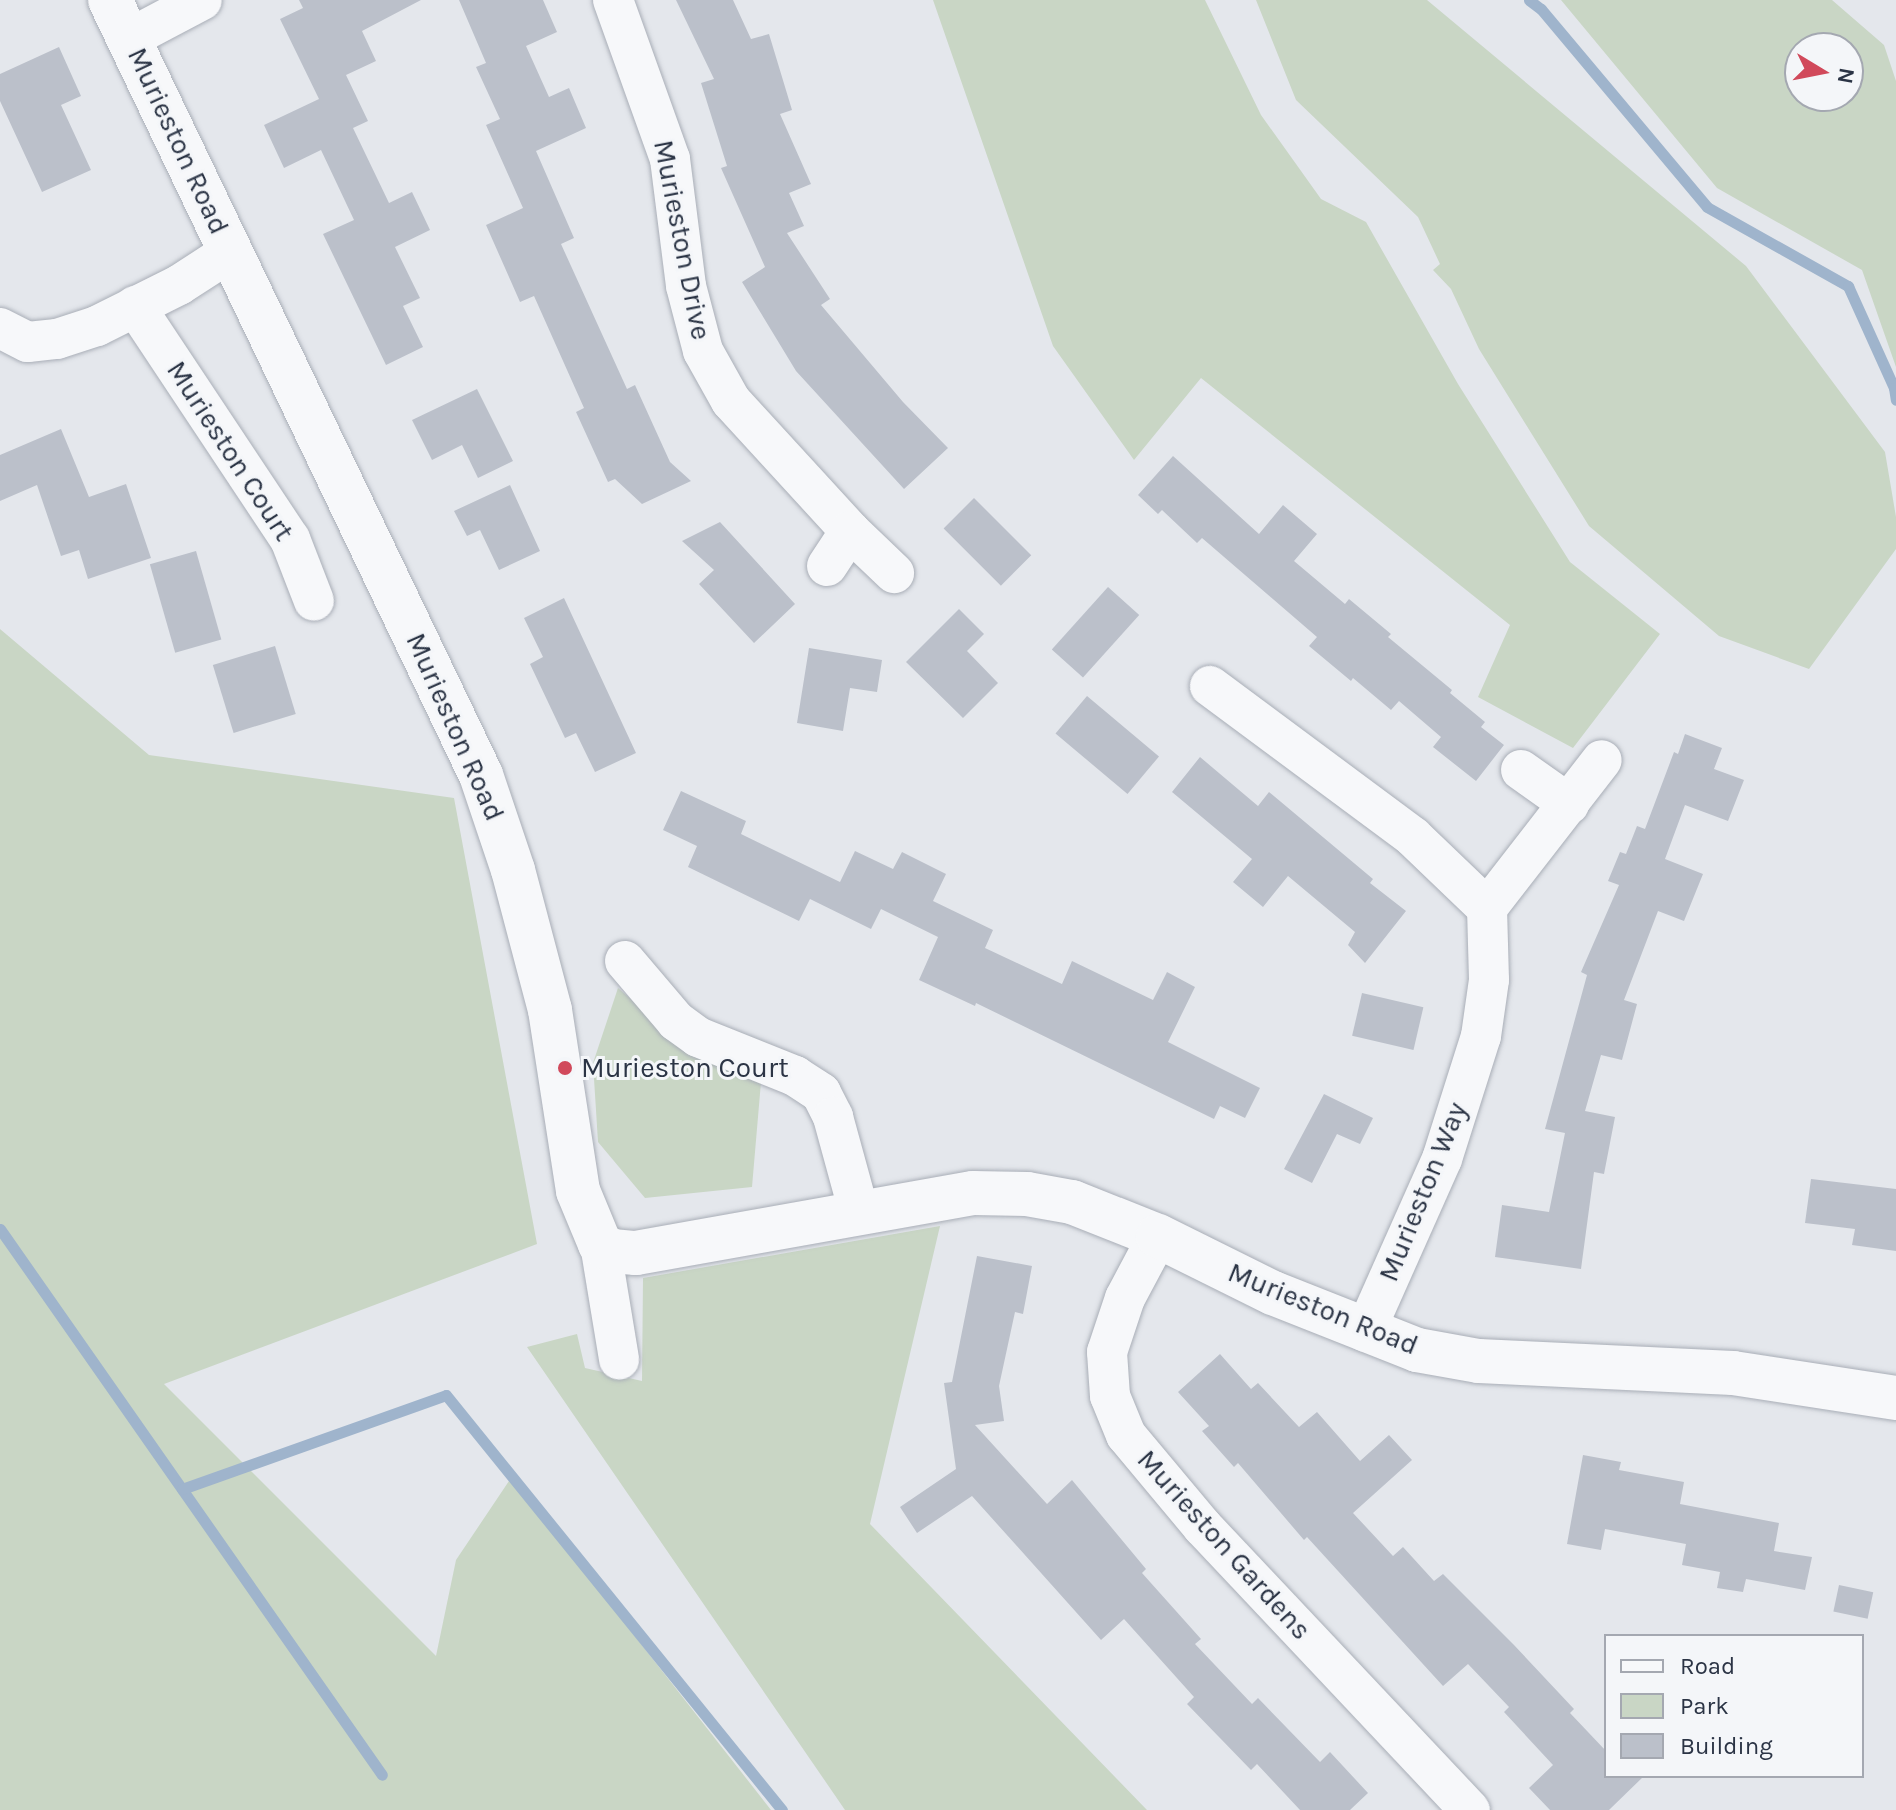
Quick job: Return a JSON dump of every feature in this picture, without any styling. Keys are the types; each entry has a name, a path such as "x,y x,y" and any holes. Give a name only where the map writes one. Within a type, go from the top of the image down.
{"street":[{"name":"Murieston Road","path":"110,0 481,775 513,870 550,1010 578,1191 600,1244 612,1251 636,1253 973,1193 1027,1194 1072,1202 1158,1236 1273,1293 1365,1332 1417,1350 1479,1361 1733,1373 1896,1398"},
{"path":"130,38 202,0"},
{"name":"Murieston Drive","path":"613,0 670,159 686,286 703,351 731,401 850,531 894,573"},
{"path":"0,328 28,342 57,339 97,326 179,285 230,252"},
{"name":"Murieston Court","path":"135,306 290,539 314,601"},
{"path":"827,566 850,531"},
{"path":"1210,686 1413,837 1487,908 1602,760"},
{"path":"1521,770 1569,804"},
{"name":"Murieston Way","path":"1365,1332 1442,1159 1481,1036 1489,980 1487,908"},
{"path":"625,961 676,1021 698,1037 795,1076 821,1093 833,1117 859,1212"},
{"name":"Murieston Gardens","path":"1158,1236 1125,1298 1107,1352 1110,1396 1126,1435 1203,1527 1470,1810"},
{"path":"600,1244 619,1359"}],"green space":[{"path":"933,0 1205,0 1261,115 1321,199 1366,222 1458,384 1570,562 1660,634 1573,748 1478,697 1510,625 1201,378 1134,460 1053,346"},
{"path":"1256,0 1427,0 1746,266 1885,452 1896,517 1896,549 1809,669 1719,636 1589,526 1479,349 1451,289 1433,270 1440,264 1418,217 1296,100"},
{"path":"1561,0 1832,0 1884,45 1896,81 1896,367 1862,270 1717,188"},
{"path":"0,629 149,755 454,798 537,1244 164,1384 436,1656 456,1560 511,1478 771,1810 0,1810"},
{"path":"618,988 693,1053 761,1082 752,1187 645,1198 598,1142 593,1063"},
{"path":"940,1226 870,1524 1147,1810 845,1810 527,1347 577,1334 585,1368 642,1381 643,1278"}],"building":[{"path":"299,0 421,0 362,31 376,61 346,75 368,121 353,128 389,203 412,192 430,230 395,247 420,298 403,306 423,347 386,365 323,234 354,220 321,150 284,168 264,125 319,99 280,19 303,8"},
{"path":"459,0 543,0 557,32 526,46 549,97 569,88 586,128 536,151 574,238 561,244 627,389 635,385 670,462 691,481 642,504 615,479 608,482 576,412 584,408 534,296 520,302 486,225 523,208 486,125 500,119 476,67 486,63"},
{"path":"676,0 733,0 751,39 769,34 792,110 780,114 811,184 789,193 804,226 787,233 830,299 821,305 903,402 948,448 904,489 796,371 742,282 765,267 721,168 727,166 701,83 714,79"},
{"path":"59,47 81,96 61,105 91,170 42,192 0,101 0,74"},
{"path":"477,389 513,461 478,478 462,445 432,460 412,420"},
{"path":"61,429 89,497 126,484 151,558 88,579 79,550 61,556 37,485 0,501 0,455"},
{"path":"1173,456 1259,534 1283,505 1317,534 1294,561 1345,604 1349,599 1391,634 1388,637 1452,690 1450,693 1485,722 1481,727 1504,745 1476,781 1433,747 1441,737 1399,701 1391,710 1353,678 1351,681 1309,646 1317,637 1202,538 1197,543 1162,510 1158,514 1138,495"},
{"path":"510,485 540,551 499,570 480,530 467,536 454,511"},
{"path":"974,498 1031,555 1001,586 944,528"},
{"path":"720,522 795,604 754,643 699,584 714,570 682,541"},
{"path":"196,551 221,639 175,653 150,564"},
{"path":"1108,587 1139,615 1083,678 1052,649"},
{"path":"564,598 636,753 595,772 576,733 565,738 530,664 543,657 524,618"},
{"path":"959,609 984,634 967,651 998,683 963,718 906,662"},
{"path":"275,646 296,714 234,733 213,665"},
{"path":"809,648 882,660 877,692 850,688 843,731 797,723"},
{"path":"1087,696 1159,756 1128,794 1056,734"},
{"path":"1685,734 1722,748 1714,769 1744,780 1728,821 1685,805 1665,859 1703,874 1684,921 1658,911 1624,1000 1637,1004 1622,1060 1601,1055 1585,1111 1615,1117 1604,1174 1594,1172 1581,1269 1495,1257 1502,1205 1549,1212 1565,1133 1545,1129 1587,975 1581,972 1619,885 1608,881 1620,852 1626,854 1637,826 1645,829 1674,752 1678,754"},
{"path":"1200,757 1258,806 1269,792 1373,879 1370,883 1406,911 1365,963 1348,945 1355,932 1288,876 1263,907 1233,882 1252,859 1172,792"},
{"path":"681,791 746,821 741,834 840,882 855,851 893,869 902,852 946,874 933,901 993,930 985,948 1062,984 1072,961 1153,1000 1167,972 1195,987 1168,1042 1260,1088 1245,1118 1220,1106 1214,1119 976,1003 975,1006 919,980 938,937 881,909 871,929 810,899 799,921 688,867 697,846 663,830"},
{"path":"1362,993 1423,1007 1413,1050 1352,1036"},
{"path":"1324,1094 1373,1118 1360,1144 1337,1134 1312,1183 1284,1169"},
{"path":"1811,1179 1896,1189 1896,1251 1852,1245 1855,1229 1805,1223"},
{"path":"977,1256 1032,1266 1023,1314 1015,1312 999,1386 1004,1421 975,1425 1047,1504 1072,1480 1146,1569 1142,1573 1201,1639 1195,1644 1252,1704 1258,1698 1320,1762 1330,1752 1368,1793 1350,1810 1300,1810 1257,1764 1251,1770 1187,1704 1194,1697 1124,1619 1101,1640 972,1496 917,1533 900,1507 956,1469 944,1383 952,1382"},
{"path":"1220,1354 1251,1389 1258,1383 1299,1427 1317,1412 1360,1461 1389,1435 1412,1460 1353,1513 1393,1556 1403,1547 1434,1581 1443,1574 1514,1645 1574,1709 1570,1713 1604,1749 1604,1778 1642,1778 1609,1810 1550,1810 1529,1788 1553,1765 1504,1712 1509,1707 1468,1664 1443,1686 1307,1537 1304,1540 1238,1463 1234,1467 1202,1431 1209,1426 1178,1392"},
{"path":"1583,1455 1621,1462 1619,1470 1684,1482 1680,1504 1779,1523 1774,1551 1812,1557 1805,1590 1746,1579 1743,1592 1717,1588 1720,1572 1682,1565 1686,1544 1605,1529 1601,1550 1567,1544"},
{"path":"1839,1585 1873,1592 1868,1619 1833,1611"}],"waterway":[{"path":"1529,0 1541,9 1707,207 1848,286 1894,388 1896,400"},
{"path":"0,1229 382,1775"},
{"path":"182,1489 446,1395 782,1810"}],"place":[{"name":"Murieston Court","path":"565,1068"}]}
